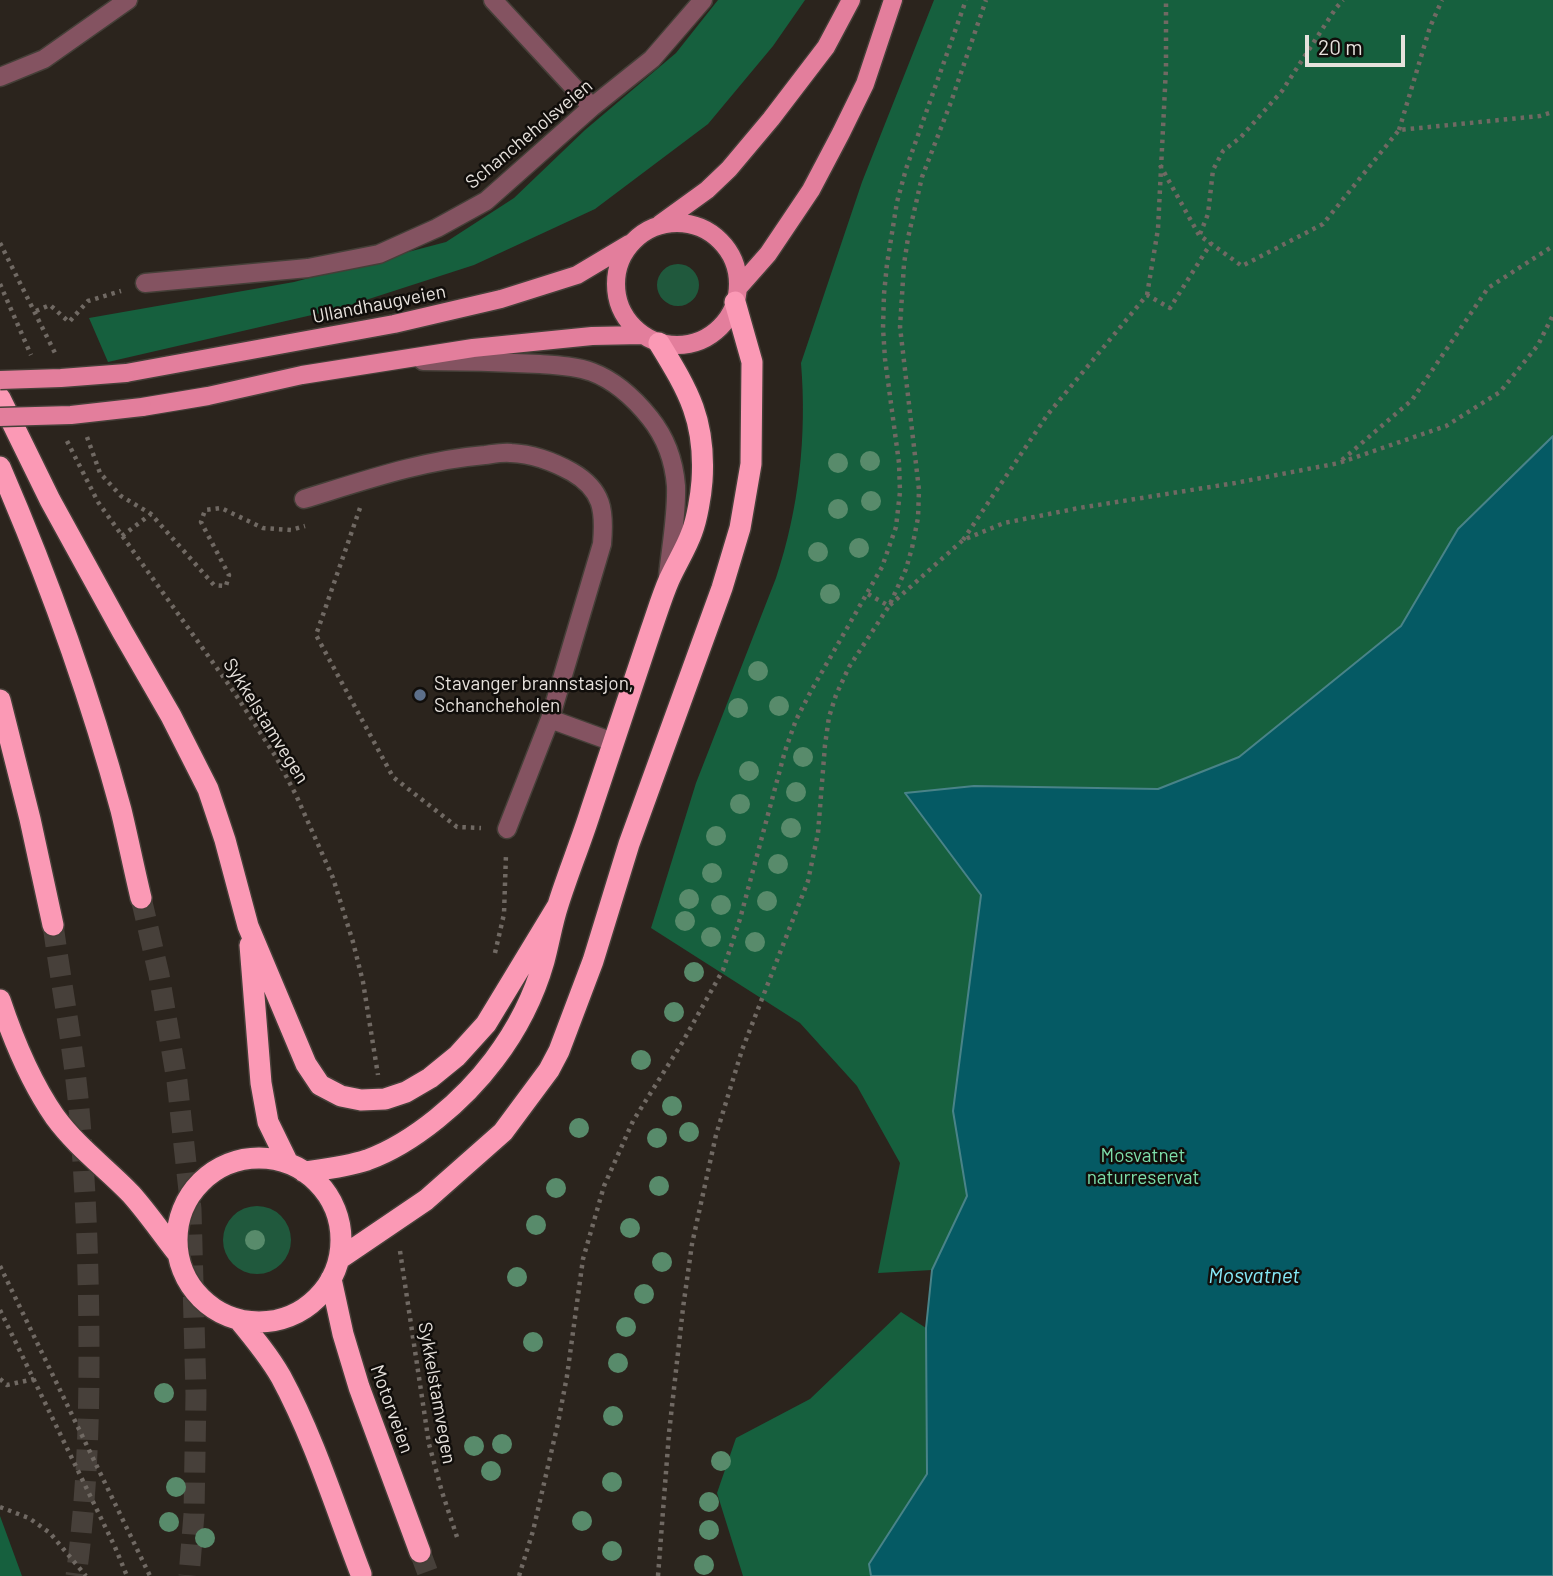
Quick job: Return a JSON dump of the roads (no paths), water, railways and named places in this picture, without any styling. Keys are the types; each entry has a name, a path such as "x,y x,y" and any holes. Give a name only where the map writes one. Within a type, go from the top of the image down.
{"highway":[{"path":"651,339 679,375 691,398 699,423 703,450 702,484 692,531 668,582 613,742 557,908 533,994 494,1060 464,1094 402,1143 368,1160 338,1168 296,1168 264,1158 239,1161 217,1170 198,1185 184,1206 177,1230 178,1254 185,1277 199,1296 218,1311 239,1320 266,1322 292,1315 315,1300 335,1269 426,1200 502,1132 549,1070 559,1051 593,961 629,844 722,588 740,528 751,464 752,362 737,295"},
{"path":"0,398 50,500 171,716 208,789 248,926 306,1064 320,1085 341,1096 361,1100 385,1099 406,1093 430,1077 457,1056 486,1024 557,908"},
{"path":"0,467 31,539 67,636 121,810 141,898"},
{"path":"0,700 53,925"},
{"path":"248,926 261,1083 268,1122 296,1168 323,1189 335,1210 341,1234 335,1269"},
{"path":"0,1000 12,1039 30,1078 56,1118 84,1150 131,1194 178,1254"},
{"name":"Motorveien","path":"335,1269 343,1334 359,1387 420,1552"},
{"path":"239,1320 275,1367 302,1419 361,1574"}],"main road":[{"path":"651,339 628,321 618,302 615,282 619,262 629,244 706,190 729,169 826,47 851,0"},
{"path":"0,417 71,415 142,407 208,396 302,375 473,348 592,336 651,339 678,345 697,342 713,333 727,319 737,295 811,190 864,84 893,0"},
{"path":"659,225 678,222 698,226 715,235 728,250 736,269 737,295"},
{"name":"Ullandhaugveien","path":"0,380 126,373 394,324 501,299 578,275 629,244"}],"street":[{"path":"0,77 44,59 128,0"},
{"path":"492,0 592,107"},
{"name":"Schancheholsveien","path":"145,283 308,268 379,254 437,228 486,201 592,107 652,59 703,0"},
{"path":"391,360 556,365 591,371 617,385 638,403 657,427 666,442 672,461 676,486 668,582"},
{"path":"304,499 374,477 454,458 512,453 555,462 581,477 596,491 604,519 601,544 550,719 506,829"},
{"path":"550,719 613,742"}],"water":[{"name":"Mosvatnet","path":"1553,436 1553,1576 871,1576 869,1564 927,1474 926,1328 932,1270 967,1196 953,1111 981,895 905,793 974,786 1158,789 1239,757 1401,626 1458,529"}],"tunnel":[{"path":"141,898 159,975 177,1081 191,1209 196,1394 194,1514 189,1576"},
{"path":"53,925 78,1098 86,1228 88,1413 85,1495 76,1576"},
{"path":"420,1552 429,1576"}],"place":[{"name":"Stavanger brannstasjon, Schancheholen","path":"420,695"}],"park label":[{"name":"Mosvatnet naturreservat","path":"1143,1167"}]}
